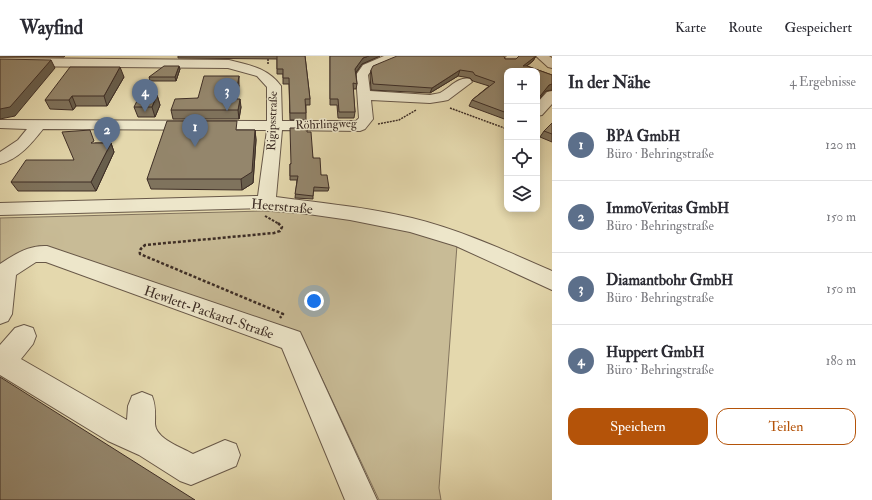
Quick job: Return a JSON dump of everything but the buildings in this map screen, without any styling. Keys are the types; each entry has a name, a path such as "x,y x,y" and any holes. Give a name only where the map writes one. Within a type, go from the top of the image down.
{"street":[{"path":"4,62 30,56"},
{"name":"Röhrlingweg","path":"0,124 360,126 366,119 362,75 367,68 394,56"},
{"path":"542,56 552,64"},
{"name":"Rigipsstraße","path":"4,62 56,62 114,59 136,63 212,60 261,73 274,86 274,125 265,209"},
{"path":"56,62 52,71 59,74 120,73 127,71 136,63"},
{"path":"364,95 430,99 443,97 465,82"},
{"path":"540,108 552,94"},
{"path":"0,159 24,143 38,124"},
{"name":"Heerstraße","path":"0,209 265,209 350,214 412,225 463,241 552,281"},
{"name":"Hewlett-Packard-Straße","path":"0,314 6,271 26,257 37,253 47,254 291,340 361,500"},
{"path":"24,336 2,362 118,431 149,445 191,470 225,455"},
{"path":"142,406 142,426 149,445"}],"path":[{"path":"450,108 504,128"},
{"path":"362,124 386,124 399,120 417,109"},
{"path":"265,209 282,227 280,231 274,233 145,245 140,248 139,251 140,254 283,314 270,333"}],"shaded area":[{"path":"264,211 333,216 407,230 457,245 439,488 441,500 379,500 301,334 40,246 0,270 0,218"}],"place":[{"name":"Diamantbohr GmbH","path":"227,111"},
{"name":"Huppert GmbH","path":"145,112"},
{"name":"BPA GmbH","path":"195,147"},
{"name":"ImmoVeritas GmbH","path":"107,150"}]}
